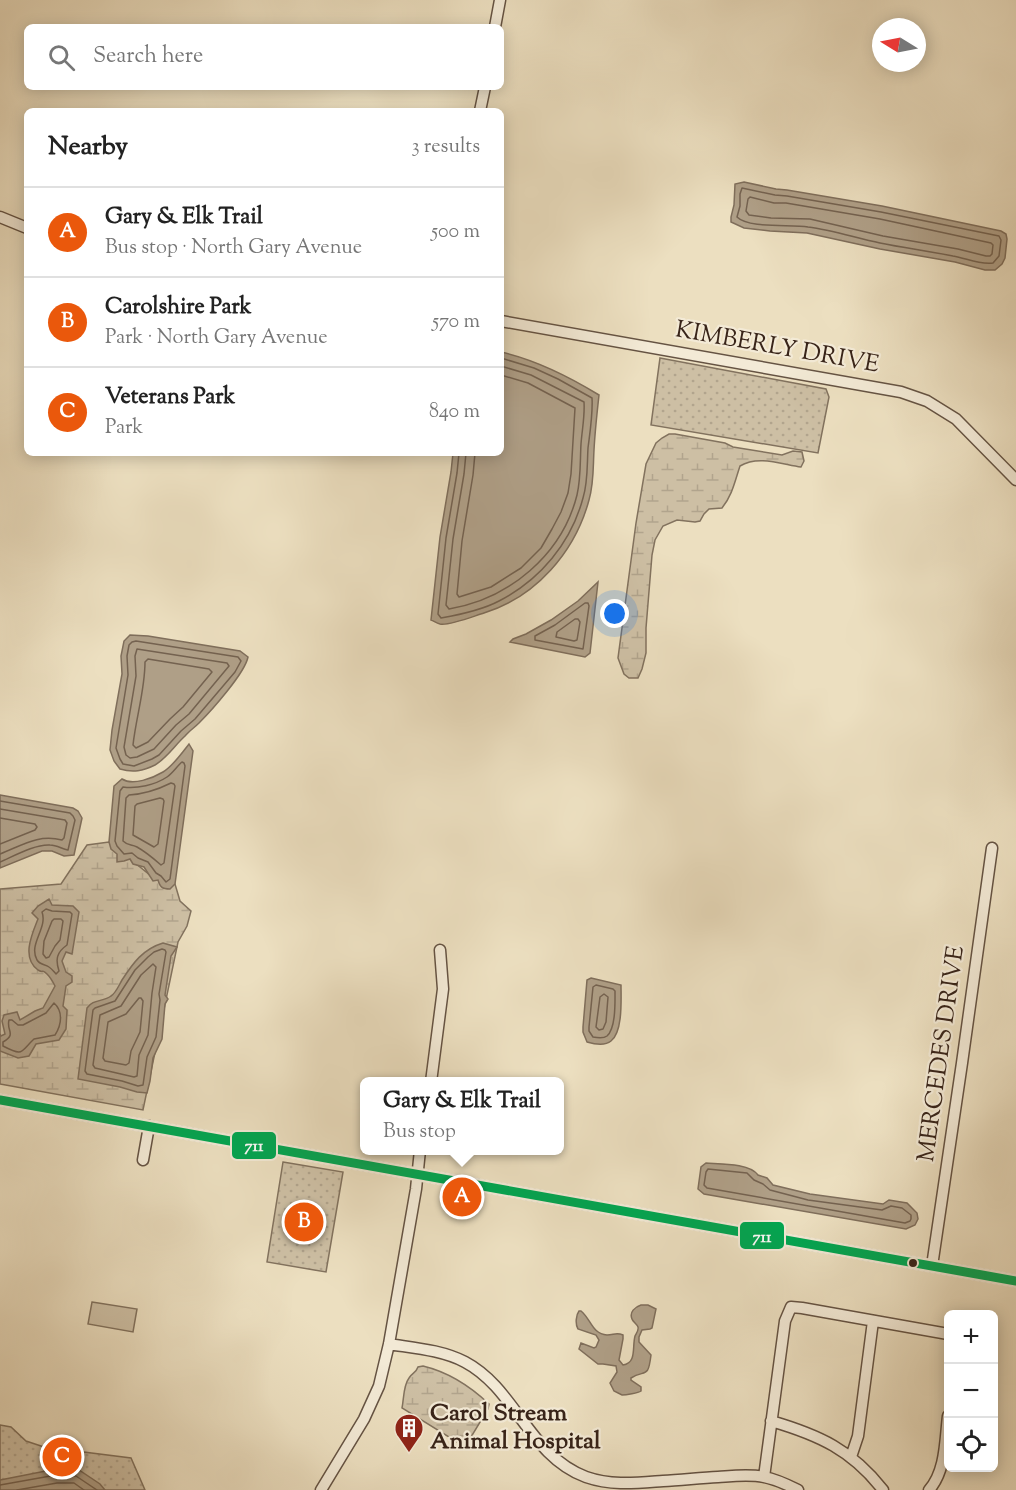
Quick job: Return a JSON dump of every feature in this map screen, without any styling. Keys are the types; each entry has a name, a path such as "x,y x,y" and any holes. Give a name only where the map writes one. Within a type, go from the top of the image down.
{"street":[{"path":"496,24 500,0"},
{"path":"481,108 484,90"},
{"path":"0,217 24,227"},
{"name":"KIMBERLY DRIVE","path":"504,322 902,392 933,405 956,420 1016,480"},
{"name":"MERCEDES DRIVE","path":"932,1266 992,848"},
{"path":"432,1077 443,988 440,950"},
{"path":"0,1100 1016,1281"},
{"path":"143,1160 149,1126"},
{"path":"321,1490 364,1419 379,1386 389,1344 419,1155"},
{"path":"764,1477 785,1321 791,1307 944,1333"},
{"path":"851,1457 858,1436 873,1321"},
{"path":"389,1344 444,1354 464,1362 482,1374 503,1395 540,1445 561,1464 587,1477 627,1484 735,1476 764,1477 798,1490"},
{"path":"929,1490 940,1471 948,1418"},
{"path":"771,1421 804,1431 831,1444 851,1457 883,1490"}],"green space":[{"path":"660,358 826,389 829,397 818,453 651,425"},
{"path":"669,434 782,455 793,451 802,452 804,461 801,467 770,461 754,461 740,466 731,493 722,508 709,509 700,521 677,520 663,526 655,540 652,555 646,653 638,678 629,678 624,674 618,658 636,523 646,464 656,443"},
{"path":"109,842 150,875 175,884 180,901 191,911 187,926 178,942 143,1110 0,1084 0,889 61,884 87,845"},
{"path":"283,1162 343,1172 326,1272 267,1262"},
{"path":"92,1302 137,1309 133,1332 88,1324"},
{"path":"423,1366 458,1380 489,1404 465,1447 402,1408 407,1381 418,1367"},
{"path":"0,1425 11,1427 26,1441 44,1447 131,1458 145,1490 0,1490"}],"water":[{"path":"744,182 882,206 1001,231 1006,234 1007,239 1005,258 995,270 985,270 807,233 744,228 731,222 731,217 735,184"},
{"path":"504,353 552,369 599,395 591,494 583,519 563,554 536,584 503,606 449,624 440,624 431,620 440,537 453,456 504,456"},
{"path":"598,582 590,653 585,657 510,642 551,620 578,601"},
{"path":"130,635 240,651 248,657 246,664 227,692 167,755 155,765 134,771 120,769 110,750 122,674 121,656 124,641"},
{"path":"189,744 193,751 175,884 170,889 165,889 158,880 153,881 144,867 133,864 130,859 117,862 117,854 111,849 109,842 114,786 122,779 132,782 149,779 163,772 174,763"},
{"path":"0,795 73,808 78,811 82,818 74,855 64,856 52,851 42,851 0,868"},
{"path":"49,899 52,905 73,906 79,912 72,954 66,952 62,961 66,972 72,976 72,982 66,986 63,1006 67,1010 66,1029 59,1040 36,1044 29,1056 18,1058 0,1051 0,1034 1,1036 5,1034 2,1021 4,1015 17,1012 20,1020 43,1008 55,986 44,971 38,970 33,965 29,953 38,919 32,913"},
{"path":"163,943 177,947 171,956 162,1039 153,1058 147,1093 78,1079 87,1008 92,1003 113,995 139,957"},
{"path":"591,978 621,985 618,1030 615,1037 606,1044 587,1042 583,1032 587,980"},
{"path":"706,1163 748,1168 767,1178 773,1185 810,1194 883,1204 889,1200 907,1203 917,1213 918,1219 915,1225 906,1229 704,1194 698,1189 701,1167"},
{"path":"641,1305 648,1305 656,1309 652,1328 642,1330 639,1337 639,1342 651,1355 649,1368 645,1373 631,1378 641,1387 641,1391 622,1395 614,1391 610,1383 617,1372 616,1366 598,1364 579,1349 581,1343 594,1348 599,1340 596,1335 578,1329 577,1317 581,1311 598,1332 607,1335 623,1335 619,1360 623,1365 632,1358 638,1328 631,1314"},
{"path":"56,1469 79,1470 105,1490 0,1490 0,1480"}],"transit line":[{"name":"711","path":"0,1100 1016,1281"}],"place":[{"name":"Gary & Elk Trail","path":"462,1197"},
{"name":"Carolshire Park","path":"304,1222"},
{"name":"Carol Stream Animal Hospital","path":"409,1454"},
{"name":"Veterans Park","path":"62,1457"}]}
